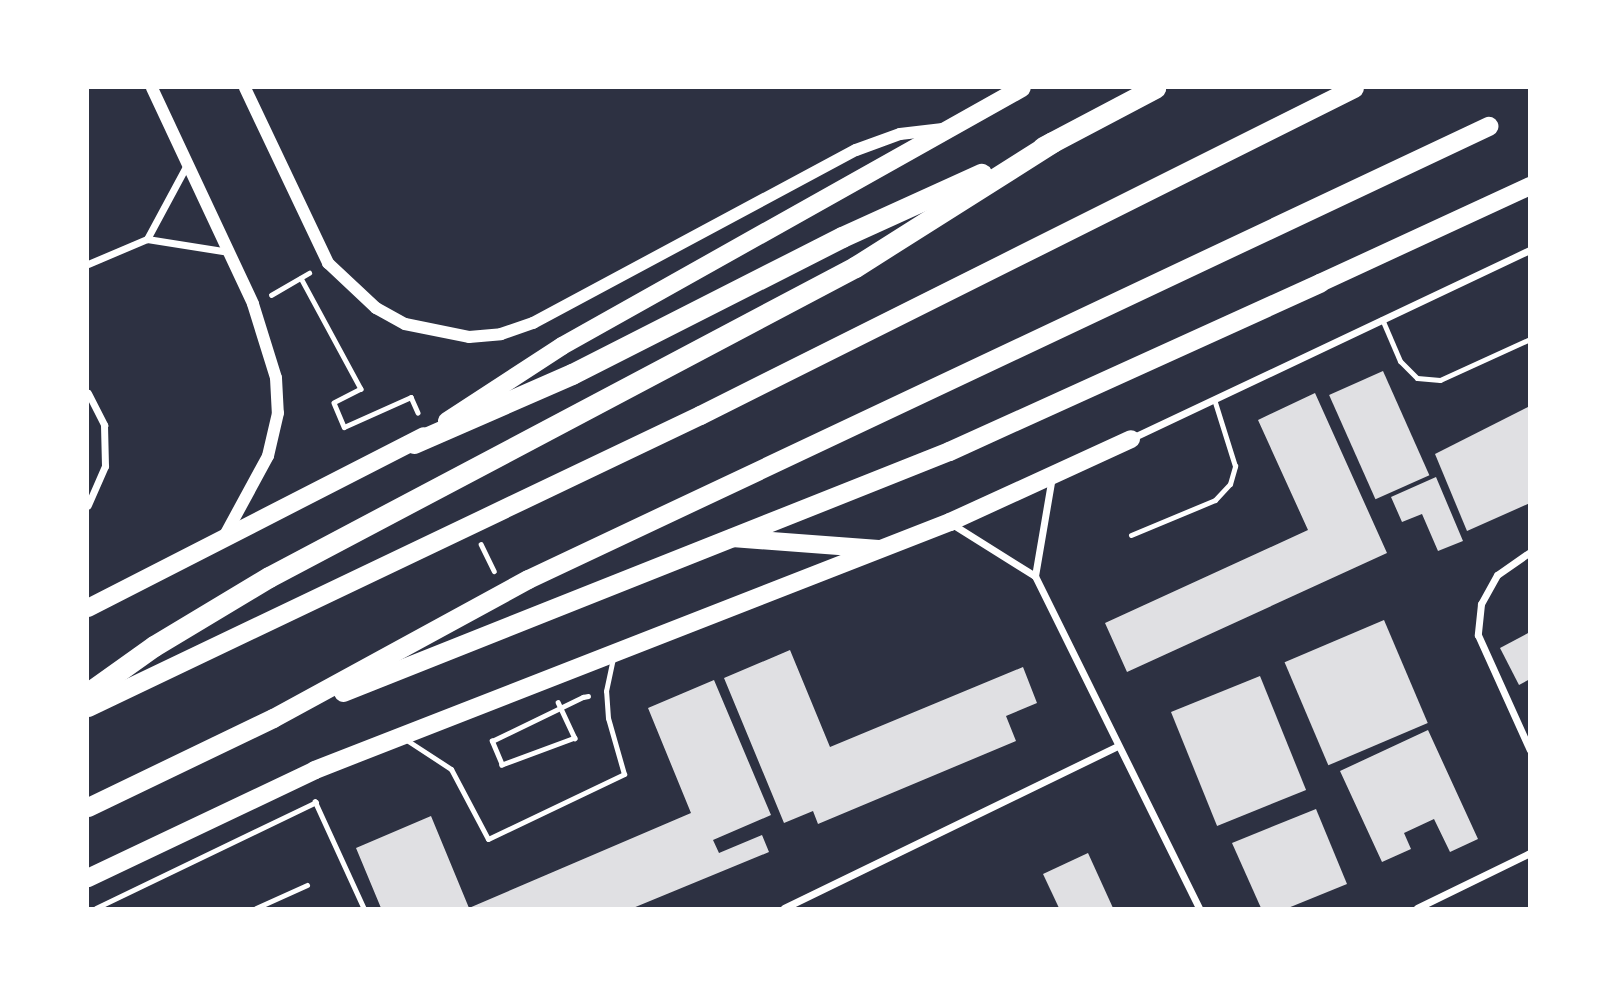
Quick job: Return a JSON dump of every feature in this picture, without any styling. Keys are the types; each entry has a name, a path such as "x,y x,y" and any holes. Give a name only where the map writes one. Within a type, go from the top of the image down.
{"highway":[{"path":"414,443 572,374 842,237 1054,142 1155,88"},
{"path":"88,707 700,415 1354,88"},
{"path":"88,807 273,718 528,579 1488,126"},
{"path":"88,693 154,646 269,578 855,267 1054,142"},
{"path":"273,718 949,451 1320,283"}],"main road":[{"path":"88,608 220,544 414,443 562,346 944,129 1022,88"},
{"path":"1320,283 1530,186"},
{"path":"88,878 304,775 950,522 1131,439"},
{"path":"732,538 883,549"}],"street":[{"path":"152,88 253,304 276,378 278,413 268,456 220,544"},
{"path":"245,88 328,263 376,308 405,324 436,334 501,334 533,323 856,150 900,134 944,129"},
{"path":"147,239 188,163"},
{"path":"88,264 147,239 230,252"},
{"path":"1131,439 1530,250"},
{"path":"88,393 104,425 105,466 88,505"},
{"path":"1035,576 1052,476"},
{"path":"950,522 1035,576 1199,908"},
{"path":"1530,552 1497,575 1481,604 1478,635 1530,750"},
{"path":"784,908 1117,746"},
{"path":"1417,908 1530,853"}],"lane":[{"path":"1382,319 1400,361 1417,378 1440,380 1530,339"},
{"path":"1131,535 1215,500 1230,484 1235,466 1214,399"},
{"path":"402,737 451,769 488,839 624,774 608,718 606,691 614,655"},
{"path":"257,908 307,884"}],"path":[{"path":"253,304 328,263"},
{"path":"301,278 361,389 334,403 344,427 411,397"},
{"path":"575,738 502,765 492,741 583,697"},
{"path":"304,775 364,908"},
{"path":"96,908 316,802"}],"building":[{"path":"1383,371 1429,475 1375,499 1329,395"},
{"path":"1315,393 1387,553 1127,672 1105,623 1308,530 1258,420"},
{"path":"1530,406 1530,503 1467,531 1435,454"},
{"path":"1436,477 1463,541 1438,551 1422,514 1402,522 1391,497"},
{"path":"1384,620 1428,723 1328,765 1285,662"},
{"path":"1530,632 1530,679 1519,685 1500,648"},
{"path":"790,650 830,747 1023,667 1037,703 1006,716 1016,741 818,824 813,811 784,823 724,678"},
{"path":"1260,676 1306,790 1217,826 1171,712"},
{"path":"714,680 771,815 713,840 719,853 762,835 769,852 633,908 469,908 691,813 648,708"},
{"path":"1428,730 1478,839 1450,852 1434,819 1404,833 1411,849 1382,862 1340,771"},
{"path":"1316,809 1347,884 1288,908 1261,908 1232,843"},
{"path":"431,816 469,908 381,908 356,848"},
{"path":"1088,853 1113,908 1059,908 1043,874"}]}
